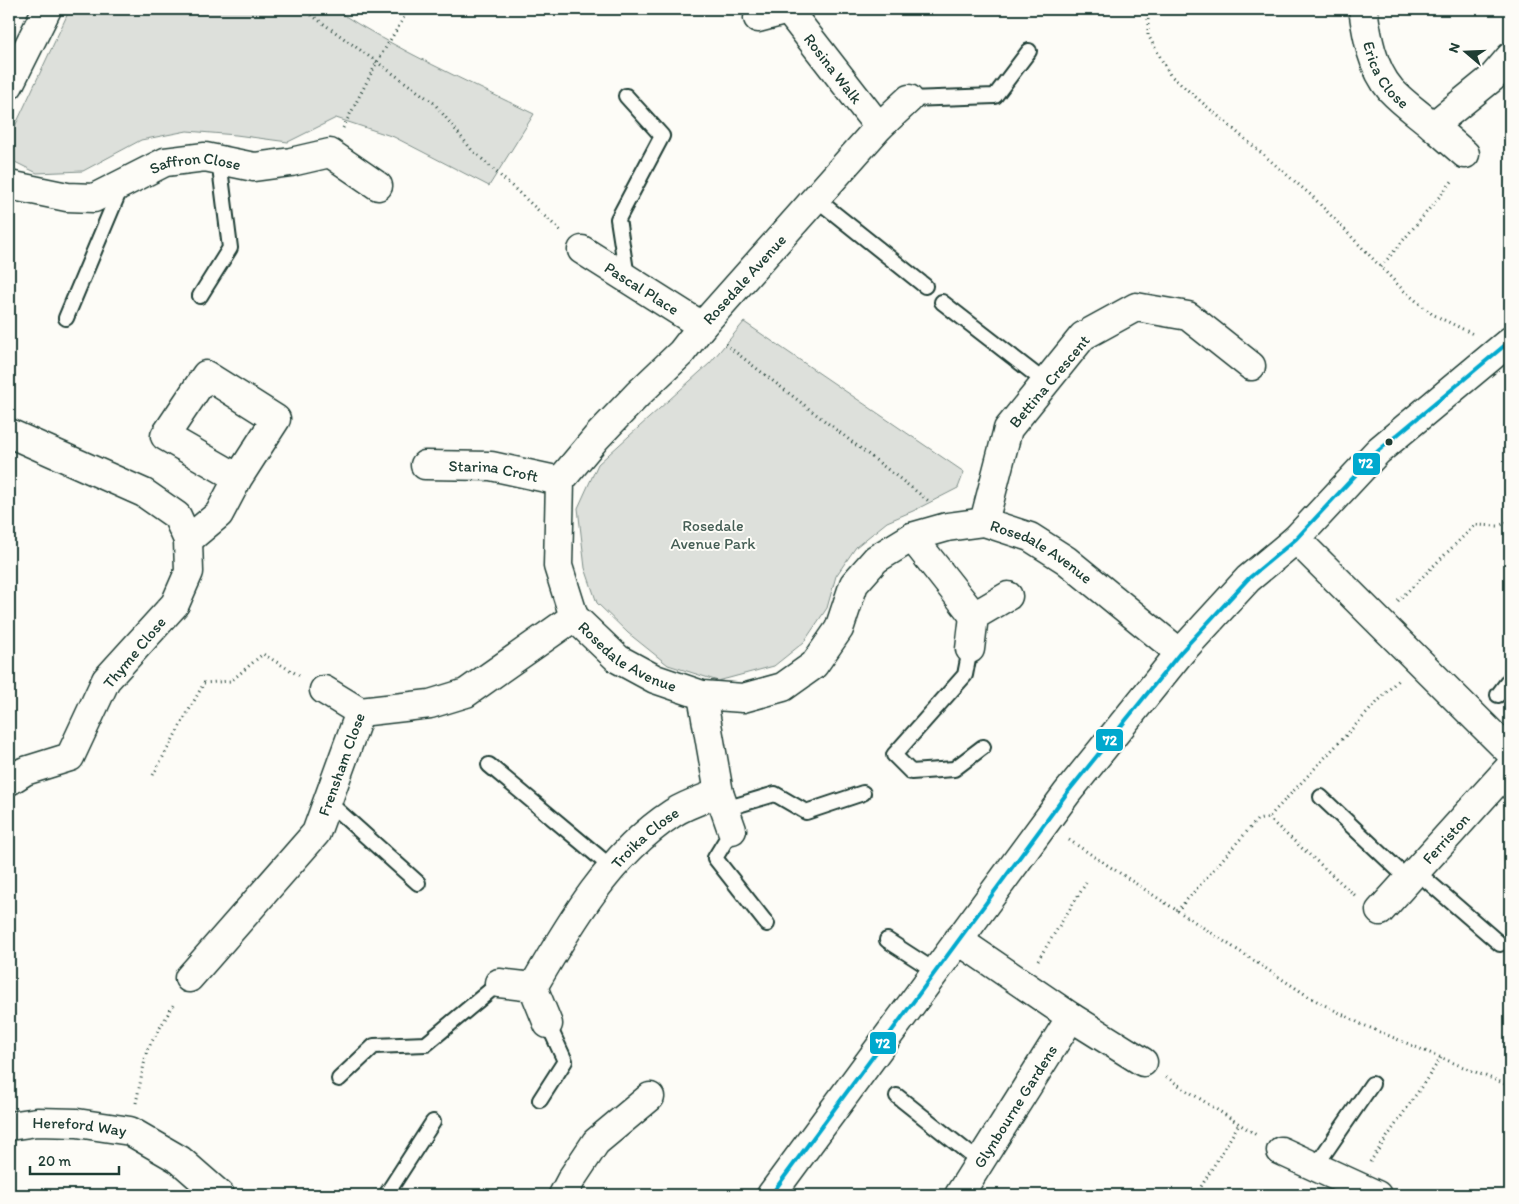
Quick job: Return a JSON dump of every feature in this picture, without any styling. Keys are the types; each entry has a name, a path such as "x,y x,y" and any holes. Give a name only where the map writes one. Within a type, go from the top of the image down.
{"street":[{"path":"9,85 47,9"},
{"path":"758,18 788,9"},
{"name":"Rosina Walk","path":"788,9 879,127"},
{"name":"Erica Close","path":"1363,9 1366,32 1375,64 1390,89 1465,154"},
{"path":"1433,126 1492,78 1510,57"},
{"name":"Rosedale Avenue","path":"908,99 879,127 681,352 596,438 560,481 558,566 574,617 618,659 655,679 702,695 744,698 783,687 814,664 839,629 854,584 876,559 912,537 948,527 984,522 1030,537 1066,560 1180,653"},
{"path":"330,152 378,186"},
{"name":"Saffron Close","path":"9,185 67,197 94,198 165,162 205,157 254,167 291,162 330,152"},
{"name":"Pascal Place","path":"582,250 702,326"},
{"name":"Bettina Crescent","path":"984,522 1008,429 1083,336 1136,307 1188,316 1251,366"},
{"path":"771,1195 1067,793 1180,653 1248,579 1296,539 1378,451 1506,344"},
{"name":"Thyme Close","path":"9,433 144,494 177,516 188,540 189,572 175,604 106,680 70,756 25,771 9,781"},
{"name":"Starina Croft","path":"425,465 490,466 560,481"},
{"path":"188,540 219,514 238,478"},
{"path":"912,537 974,616 970,648"},
{"path":"1296,539 1510,752"},
{"path":"974,616 1008,596"},
{"name":"Frensham Close","path":"189,978 316,833 360,712 430,704 466,693 574,617"},
{"path":"324,690 360,712"},
{"path":"702,695 725,811"},
{"name":"Ferriston","path":"1380,911 1510,767"},
{"name":"Troika Close","path":"533,987 559,942 611,866 639,840 674,812 725,811"},
{"path":"958,940 1071,1017 1143,1062"},
{"path":"499,983 533,987 548,1024"},
{"name":"Glynbourne Gardens","path":"959,1195 1071,1017"},
{"path":"563,1195 596,1142 650,1097"},
{"name":"Hereford Way","path":"9,1126 37,1122 77,1123 130,1131 180,1160 220,1195"},
{"path":"1280,1151 1366,1190"}],"lane":[{"path":"908,99 995,96 1029,51"},
{"path":"626,96 662,136 618,219 627,278"},
{"path":"200,296 230,248 219,160"},
{"path":"66,318 123,182"},
{"path":"815,198 925,286"},
{"path":"942,302 1045,382"},
{"path":"970,648 965,675 894,755 912,772 954,769 983,747"},
{"path":"1498,695 1510,679"},
{"path":"489,765 611,866"},
{"path":"767,924 715,858 725,811 775,794 806,812 863,793"},
{"path":"1321,797 1413,876 1500,944"},
{"path":"327,801 418,883"},
{"path":"887,940 935,971"},
{"path":"339,1079 374,1046 426,1044 499,983"},
{"path":"540,1100 565,1061 548,1024"},
{"path":"1315,1167 1372,1084"},
{"path":"897,1096 980,1162"},
{"path":"386,1195 433,1122"}],"path":[{"path":"303,9 434,103 471,149 582,250"},
{"path":"330,152 377,62 409,9"},
{"path":"1148,9 1148,35 1170,75 1312,197 1403,290 1432,314 1506,344"},
{"path":"1381,267 1462,170 1465,154"},
{"path":"702,326 937,507 948,527"},
{"path":"1378,620 1475,525 1499,526 1510,521"},
{"path":"153,775 204,683 231,681 263,654 324,690"},
{"path":"1177,910 1257,820 1268,818 1417,659"},
{"path":"1268,818 1377,915 1380,911"},
{"path":"1044,824 1311,998 1361,1024 1510,1086"},
{"path":"1023,984 1086,883"},
{"path":"130,1131 147,1050 189,978"},
{"path":"1366,1190 1441,1058"},
{"path":"1143,1062 1280,1151"},
{"path":"1196,1195 1239,1124"}],"green space":[{"path":"70,9 334,9 407,52 534,114 489,186 394,137 336,118 288,142 187,131 141,140 83,171 37,173 9,159 9,139"},
{"name":"Rosedale Avenue Park","path":"744,322 964,472 958,488 887,522 856,547 836,576 827,608 804,642 774,666 718,681 668,665 628,633 597,603 585,568 578,508 598,464 710,363"}],"transit line":[{"name":"72","path":"771,1195 1067,793 1180,653 1248,579 1296,539 1378,451 1510,341"}]}
